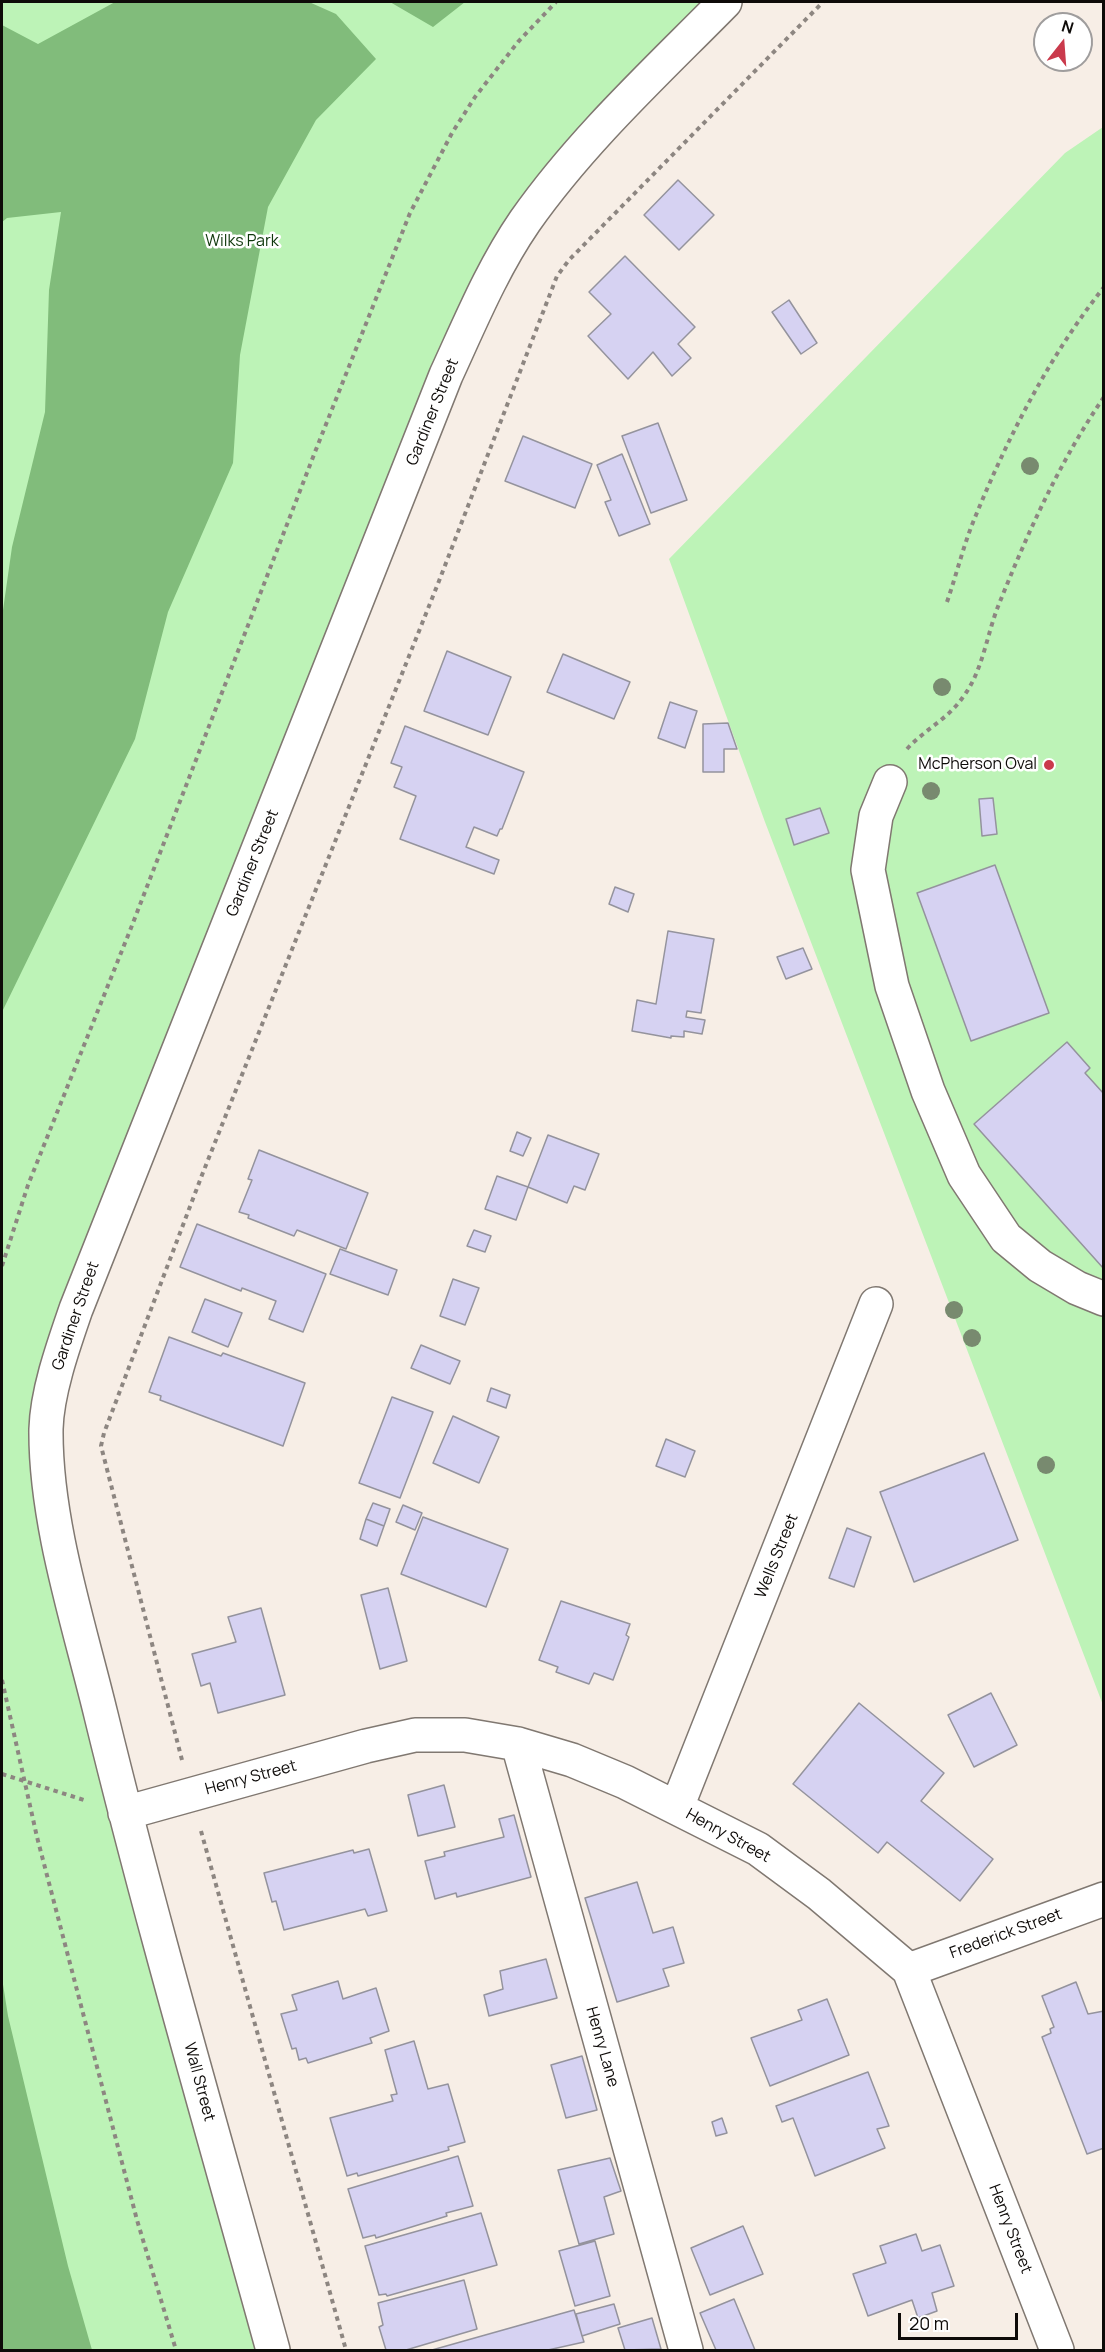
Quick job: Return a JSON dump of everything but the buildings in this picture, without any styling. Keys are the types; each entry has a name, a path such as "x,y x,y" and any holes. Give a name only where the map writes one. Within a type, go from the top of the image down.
{"street":[{"name":"Gardiner Street","path":"125,1813 61,1552 49,1488 46,1426 60,1357 76,1309 433,409 486,288 525,222 576,155 725,2"},
{"path":"890,782 876,816 868,870 892,986 928,1091 964,1175 1006,1238 1040,1266 1077,1288 1104,1299"},
{"name":"Wells Street","path":"677,1808 876,1304"},
{"name":"Henry Street","path":"125,1813 366,1746 415,1735 465,1735 518,1744 572,1760 625,1782 758,1849 819,1894 909,1970 1057,2350"},
{"name":"Henry Lane","path":"518,1744 686,2350"},
{"name":"Wall Street","path":"125,1813 273,2350"},
{"name":"Frederick Street","path":"909,1970 1104,1899"}],"path":[{"path":"2,1266 32,1175 131,928 310,463 410,213 452,133 475,97 518,42 556,2"},
{"path":"346,2350 190,1794 148,1623 100,1446 202,1175 439,581 557,276 569,260 823,2"},
{"path":"947,602 975,516 1018,423 1068,334 1104,287"},
{"path":"890,782 905,751 917,737 944,719 964,696 977,669 992,622 1023,543 1069,452 1104,397"},
{"path":"2,1680 24,1782 137,2220 176,2350"},
{"path":"2,1774 125,1813"}],"green space":[{"name":"Wilks Park","path":"2,2 725,2 525,222 76,1309 49,1488 273,2350 2,2350"},
{"path":"115,2 309,2 336,14 376,59 316,120 268,207 240,355 233,463 168,612 135,739 2,1012 2,617 12,547 45,412 49,290 61,212 7,218 2,222 2,25 38,44"},
{"path":"390,2 465,2 433,27"},
{"name":"McPherson Oval","path":"1103,127 1103,1705 765,822 669,559 1065,153"},
{"path":"2,1978 8,2016 68,2266 92,2350 2,2350"}],"place":[{"name":"McPherson Oval","path":"1049,765"}]}
